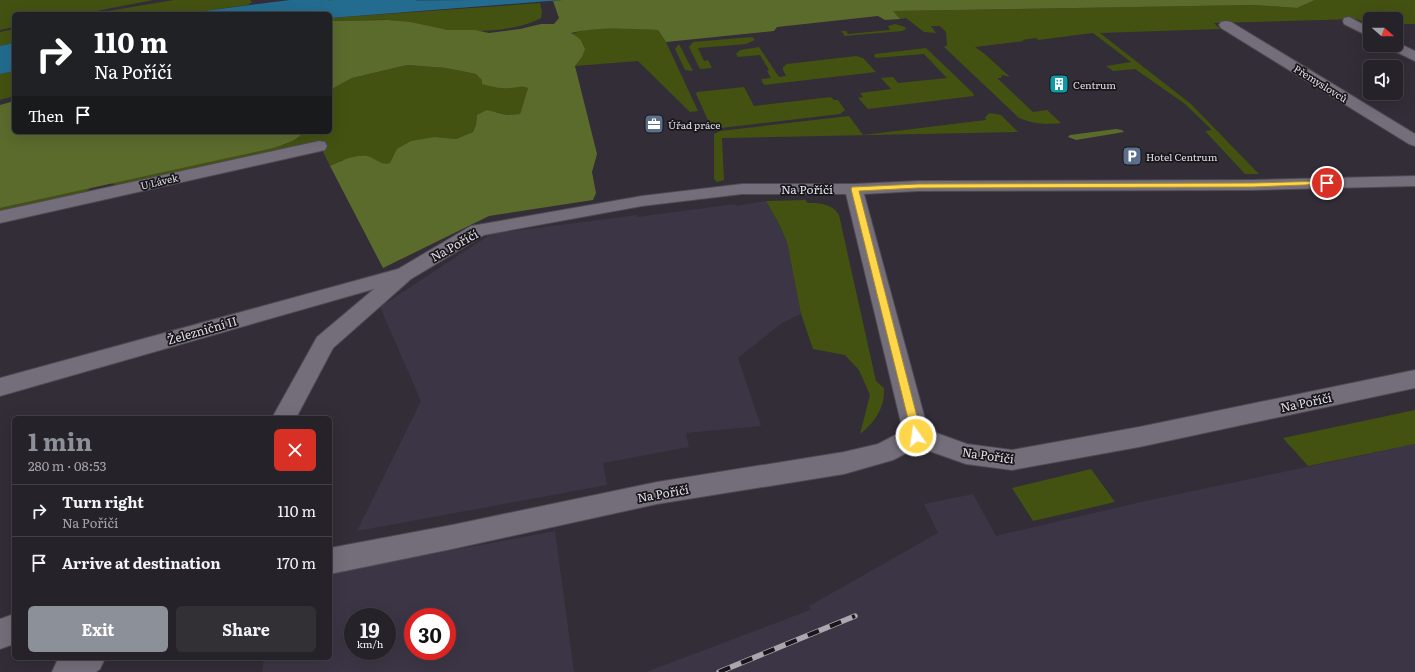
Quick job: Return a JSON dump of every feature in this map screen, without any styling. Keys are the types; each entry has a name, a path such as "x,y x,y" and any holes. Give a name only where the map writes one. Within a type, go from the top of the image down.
{"street":[{"path":"1349,21 1363,29"},
{"name":"Přemyslovců","path":"1226,25 1415,141"},
{"path":"1403,50 1415,57"},
{"name":"U Lávek","path":"0,217 319,146"},
{"name":"Na Poříčí","path":"285,416 325,343 404,274 478,230 605,207 742,189 854,189 918,186 1245,185 1415,181"},
{"path":"854,189 916,436"},
{"name":"Železniční II","path":"0,387 404,274"},
{"name":"Na Poříčí","path":"332,561 452,537 656,493 844,463 884,454 916,436 966,454 1012,460 1139,437 1415,379"},
{"path":"0,634 12,629"},
{"path":"68,672 86,660"}],"shaded area":[{"path":"766,201 787,242 801,314 782,323 738,358 761,426 686,433 689,447 603,463 607,485 357,531 421,401 380,307 491,234 637,215 637,217 735,204 736,206"},
{"path":"1415,444 1415,672 646,672 810,610 809,606 938,533 924,504 973,494 996,536 1141,502"},
{"path":"555,531 574,672 262,672 264,660 332,660 332,573"}],"green space":[{"path":"0,0 153,0 91,12 12,12 12,27 0,30"},
{"path":"174,0 250,0 252,2 248,5 196,12 102,12"},
{"path":"335,0 413,0 367,1 315,9 296,7 303,4"},
{"path":"1315,0 1415,0 1415,24 1403,24 1403,12 1363,12 1363,22 1357,19 1214,23 1220,29 1100,33 1191,104 1259,174 1245,174 1205,131 1212,130 1185,104 1135,69 1113,71 1106,66 1131,62 1093,33 1038,40 1036,38 1022,40 1024,41 975,47 1010,77 1002,75 1001,78 997,78 1033,112 1047,110 1061,123 1040,124 1019,118 944,47 947,45 946,32 940,26 931,26 936,33 924,32 906,18 900,19 892,11 1254,5 1297,8"},
{"path":"1315,0 1297,8 1254,5 893,11 900,19 885,20 878,16 777,27 774,31 666,42 658,30 593,29 571,33 580,39 585,49 582,57 575,66 597,154 592,172 596,193 593,200 489,216 383,268 330,166 348,158 358,156 367,156 381,163 387,164 390,163 397,149 411,141 435,137 456,139 473,132 476,125 477,115 487,110 507,115 520,114 528,88 495,87 482,84 482,80 476,74 446,68 407,65 352,78 332,89 332,21 387,20 410,22 448,30 475,30 489,33 520,29 541,24 554,24 559,18 553,1"},
{"path":"540,3 542,12 541,18 520,26 482,31 440,29 388,20 332,21 332,18"},
{"path":"895,24 905,27 906,29 902,31 845,36 841,31 846,31 848,34 890,30 888,26"},
{"path":"627,28 658,30 666,42 698,111 690,112 638,61 575,66 582,57 571,34 588,29"},
{"path":"12,29 12,43 0,46 0,32"},
{"path":"752,37 755,40 746,44 698,48 704,61 708,60 712,68 700,69 689,47 693,42"},
{"path":"679,44 693,71 685,70 675,49"},
{"path":"759,47 779,77 786,76 783,67 787,64 856,56 863,58 876,72 764,85 761,79 771,78 767,71 769,70 760,55 738,57 736,54 740,50"},
{"path":"926,48 973,93 974,96 868,109 858,98 863,97 860,93 891,89 881,78 893,77 898,83 947,78 924,54 876,58 874,56 875,54"},
{"path":"407,65 446,68 476,74 483,80 510,88 520,86 528,88 520,114 507,115 497,112 477,115 476,125 473,132 456,139 435,137 385,165 342,160 330,166 322,150 120,188 112,183 286,144 298,138 302,134 332,134 332,89 352,78"},
{"path":"12,71 12,97 0,100 0,74"},
{"path":"744,87 754,106 831,97 834,100 838,100 845,110 840,114 712,129 696,94 697,92"},
{"path":"12,102 12,134 302,134 286,144 273,148 0,208 0,105"},
{"path":"990,113 1001,115 1018,132 722,138 724,180 717,182 714,179 714,134 720,131 849,116 863,135 986,120 985,118"},
{"path":"1116,129 1124,132 1076,140 1068,137 1070,135"},
{"path":"90,188 85,193 0,214 0,208"},
{"path":"806,200 807,203 825,204 833,208 839,215 876,381 884,388 883,402 878,414 870,425 860,434 870,395 859,370 845,355 813,349 801,314 787,242 766,201"},
{"path":"1415,410 1415,444 1308,466 1283,438"},
{"path":"1091,469 1115,502 1033,521 1012,488"}],"water":[{"path":"290,0 335,0 303,4 297,7 317,9 360,1 562,0 332,18 332,12 197,12"},
{"path":"12,43 12,71 0,74 0,46"}],"waterway":[{"path":"285,12 405,0"}],"railway":[{"path":"719,672 855,616"}],"place":[{"name":"Centrum","path":"1059,84"},
{"name":"Úřad práce","path":"654,124"},
{"name":"Hotel Centrum","path":"1132,156"}],"route":[{"path":"916,436 884,300 854,189 918,186 1253,185 1327,183"}]}
